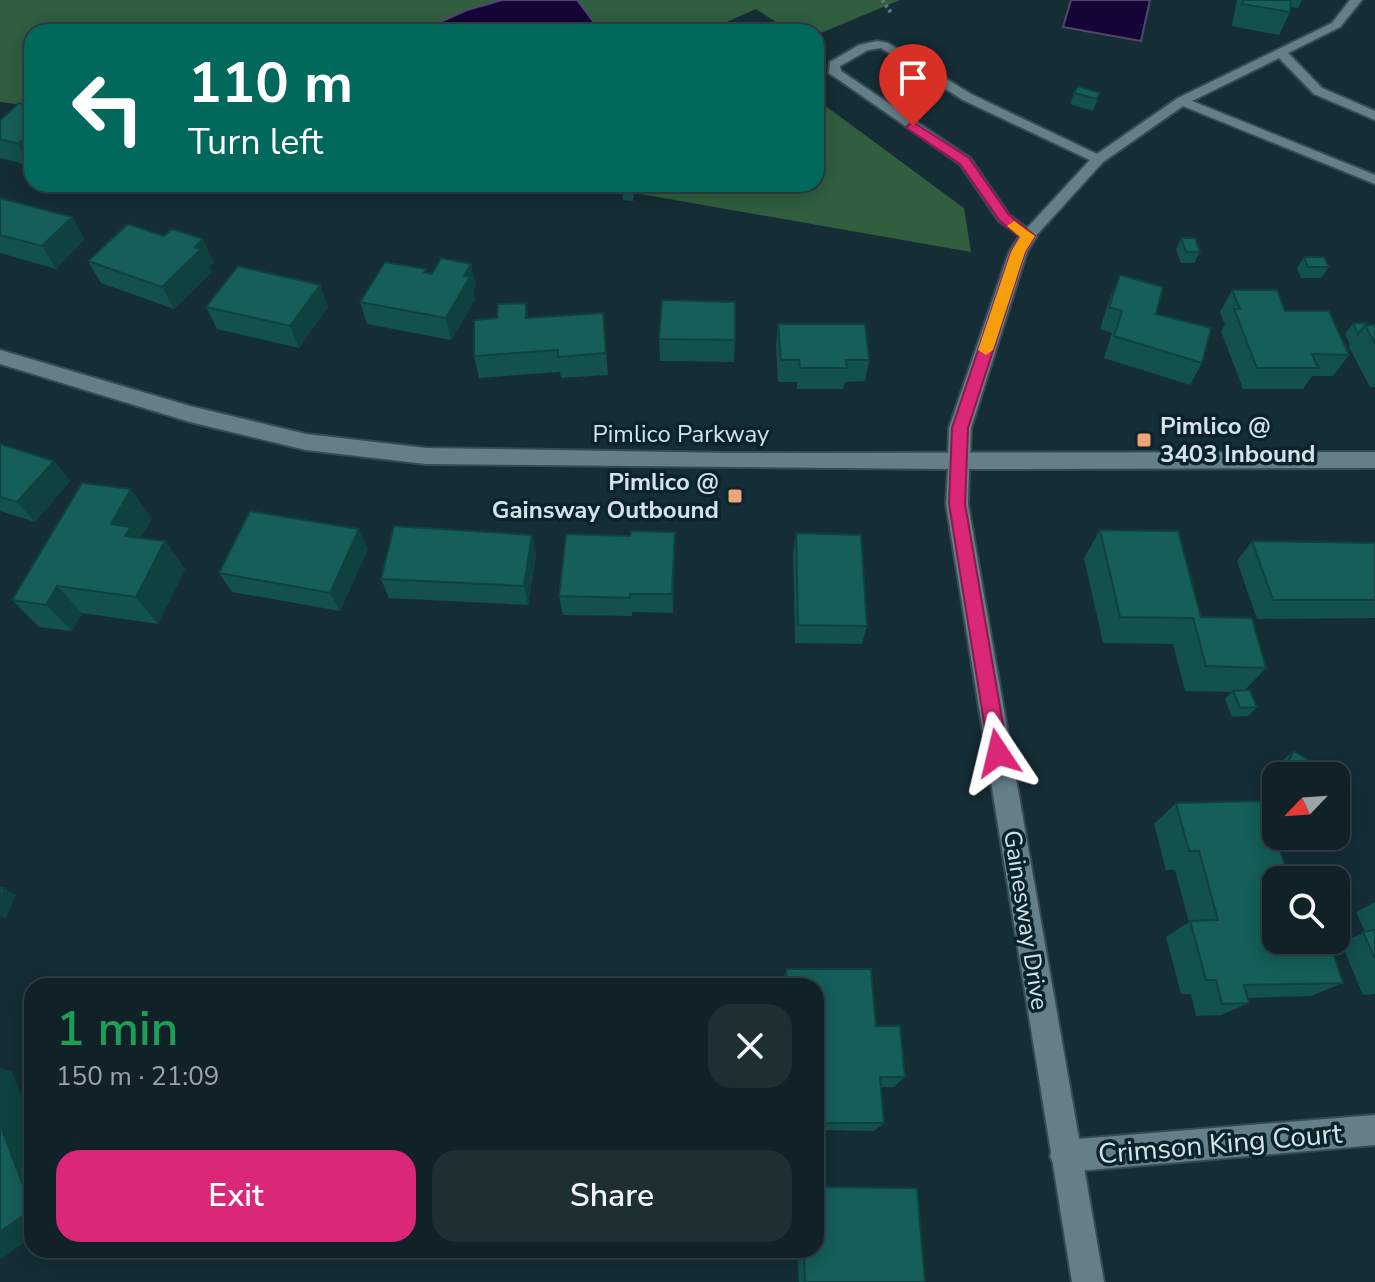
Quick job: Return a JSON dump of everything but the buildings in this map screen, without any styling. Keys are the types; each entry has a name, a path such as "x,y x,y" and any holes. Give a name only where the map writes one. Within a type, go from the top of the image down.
{"street":[{"name":"Gainesway Drive","path":"1028,236 1018,252 960,428 957,504 1088,1282"},
{"name":"Pimlico Parkway","path":"0,357 190,414 357,451 602,461 1375,460"},
{"name":"Crimson King Court","path":"1066,1156 1375,1130"}],"lane":[{"path":"1098,159 967,97 884,45 872,44 834,65 835,73 965,161 1004,218 1028,236 1098,159 1182,101 1336,25 1356,0"},
{"path":"1281,53 1318,91 1375,116"},
{"path":"1182,101 1375,180"}],"path":[{"path":"882,0 892,14"}],"green space":[{"path":"0,0 900,0 824,32 824,24 779,24 756,9 722,24 24,24 24,105 0,102"},
{"path":"824,105 964,208 971,252 630,192 824,192"}],"shaded area":[{"path":"502,0 577,0 595,24 436,24 467,10"},
{"path":"1071,0 1150,0 1141,41 1063,27"}],"slow traffic":[{"path":"986,350 1018,252 1028,236 1014,226"}],"place":[{"name":"Pimlico @ 3403 Inbound","path":"1144,440"},
{"name":"Pimlico @ Gainsway Outbound","path":"735,496"}],"route":[{"path":"913,126 965,161 1004,218 1028,236 1018,252 960,428 957,504 998,753"}]}
